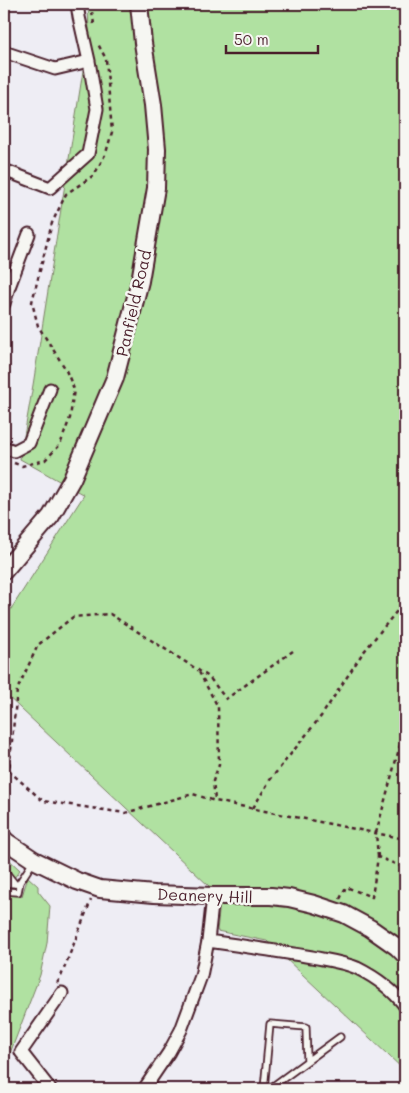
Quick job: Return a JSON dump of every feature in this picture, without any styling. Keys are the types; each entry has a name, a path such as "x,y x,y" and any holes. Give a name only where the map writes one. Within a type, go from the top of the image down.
{"main road":[{"name":"Panfield Road","path":"4,571 51,516 72,479 115,378 140,281 156,188 157,149 139,4"},
{"name":"Deanery Hill","path":"4,839 34,860 96,888 154,894 271,896 314,904 344,914 370,928 405,955"}],"street":[{"path":"4,170 50,188 88,154 97,109 77,4"},
{"path":"4,52 55,69 89,60"},
{"path":"4,304 6,286 29,234"},
{"path":"4,447 14,451 29,443 50,389"},
{"path":"144,1089 169,1052 181,1030 201,976 208,941 213,896"},
{"path":"208,941 334,961 356,968 381,982 405,1006"},
{"path":"50,1089 13,1052 58,990"}],"lane":[{"path":"4,884 17,883 34,860"},
{"path":"4,870 17,883 18,892 4,891"},
{"path":"264,1089 270,1024 306,1027 307,1061"},
{"path":"269,1089 340,1037"}],"path":[{"path":"95,31 92,12 96,4"},
{"path":"13,462 22,466 45,460 60,445 70,418 74,389 65,368 38,326 32,302 52,223 66,194 94,175 106,153 112,132 106,58 96,40"},
{"path":"253,808 270,780 322,715 362,654 405,601"},
{"path":"293,651 226,699 209,677 110,614 73,618 38,644 17,690 9,771 43,801 125,813 193,794 215,801 405,839"},
{"path":"199,670 218,707 219,765 213,781 215,801"},
{"path":"334,910 346,887 372,897 378,857 376,833 405,727"},
{"path":"378,857 405,868"},
{"path":"58,990 60,979 96,888"}],"green space":[{"path":"88,4 405,4 405,1071 267,941 217,931 220,903 226,902 4,693 4,620 84,495 20,459 89,33"},
{"path":"4,855 20,870 14,878 4,878"},
{"path":"28,877 38,886 38,891 50,906 47,943 40,975 9,1056 4,1057 4,895 22,896"}]}
